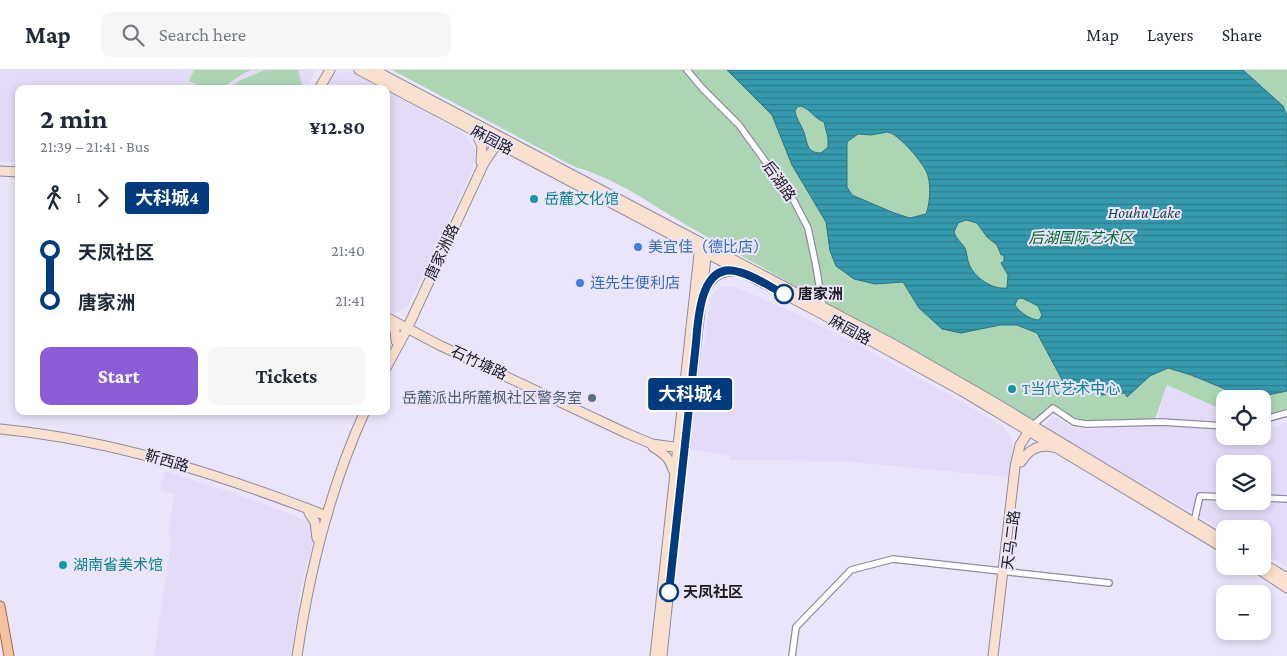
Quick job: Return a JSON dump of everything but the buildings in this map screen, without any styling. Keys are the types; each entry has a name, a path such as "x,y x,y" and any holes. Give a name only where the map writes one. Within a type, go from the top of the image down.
{"main road":[{"path":"316,85 324,70"},
{"path":"321,85 330,70"},
{"name":"麻园路","path":"359,70 388,85"},
{"name":"麻园路","path":"374,70 496,139 823,311 1010,420 1033,430 1056,447 1216,544"},
{"name":"麻园路","path":"390,86 475,131 496,139 517,153 677,239 703,248 742,272 893,344 1033,430 1216,535"},
{"path":"475,131 482,146 483,163 502,152 517,153"},
{"name":"唐家洲路","path":"390,359 496,139"},
{"path":"0,166 15,167"},
{"path":"0,171 15,172"},
{"path":"677,239 686,247 692,259 694,290"},
{"path":"655,656 674,478 680,450 680,420 694,290 703,248"},
{"path":"663,654 680,450 700,304 703,248"},
{"path":"700,304 707,286 716,275 727,271 742,272"},
{"path":"390,321 405,318 413,312"},
{"path":"413,312 414,328 419,336"},
{"name":"石竹塘路","path":"390,322 652,445 680,450"},
{"path":"390,324 395,330 398,342 410,336 419,336"},
{"name":"唐家洲路","path":"390,354 398,342"},
{"path":"296,656 308,588 329,499 344,453 359,415"},
{"path":"296,656 304,594 317,538 363,415"},
{"path":"652,445 664,443 672,438 680,420"},
{"path":"1010,420 1018,432 1019,458 1037,447 1056,447"},
{"name":"靳西路","path":"0,429 69,439 148,456 212,475 309,512"},
{"name":"天马二路","path":"998,656 1005,571 1019,458 1033,430"},
{"name":"靳西路","path":"0,433 73,443 149,460 220,481 325,517"},
{"path":"652,445 671,462 674,478"},
{"path":"317,538 315,522 309,512 321,509 329,499"},
{"path":"1271,568 1287,578"},
{"path":"993,656 1005,571"},
{"path":"1268,575 1287,588"},
{"path":"0,606 9,656"}],"street":[{"name":"后湖路","path":"687,70 738,125 794,201 808,228 823,311"},
{"path":"1033,430 1053,408 1074,422 1086,424 1161,422 1216,425"},
{"path":"1271,417 1287,413"},
{"path":"1194,522 1200,496 1216,497"},
{"path":"1271,498 1287,499"},
{"path":"792,656 796,627 851,570 893,559 1109,583"}],"shaded area":[{"path":"0,70 314,70 309,85 15,85 15,163 0,162"},
{"path":"335,73 352,73 375,85 323,85 329,76"},
{"path":"390,93 464,134 475,150 475,158 470,175 409,304 403,310 390,312"},
{"path":"718,287 738,288 793,312 851,341 961,401 1002,426 1011,437 1013,455 1008,477 841,461 730,460 729,456 688,449 711,297"},
{"path":"1167,385 1216,408 1216,445 1271,445 1271,429 1287,422 1287,567 1271,558 1271,520 1216,520 1216,526 1043,426 1053,416 1078,430 1155,426"},
{"path":"165,471 237,494 308,521 312,525 314,538 301,586 291,656 154,656 172,537 168,536 174,494 160,490"}],"green space":[{"path":"194,70 251,70 225,85 199,85 189,81"},
{"path":"265,70 298,70 302,85 234,85 241,80"},
{"name":"Houhu Lake","path":"392,70 1287,70 1287,411 1271,415 1271,390 1216,390 1216,407 1167,385 1155,419 1099,422 1075,420 1054,405 1032,421 686,225 625,188 575,167"}],"water":[{"name":"Houhu Lake","path":"727,70 1243,70 1283,106 1287,116 1287,391 1271,394 1271,390 1227,390 1168,368 1150,376 1127,397 1125,393 1101,395 1101,390 1083,381 1075,395 1066,387 1037,333 1017,325 1000,325 961,333 942,329 919,308 903,282 875,284 854,279 836,266 830,251 826,222 792,165 772,115","holes":["801,106 824,122 828,147 821,153 812,151 808,146 795,111 797,107","892,133 904,143 926,171 930,185 926,214 910,218 894,213 852,195 847,187 847,142 858,134 871,135","966,220 977,223 987,237 997,245 1001,255 1004,255 1004,261 1001,263 1008,275 1007,288 995,287 984,282 971,269 965,248 954,232 958,223","1020,298 1038,306 1042,315 1039,320 1029,317 1019,310 1015,305"]}],"bus line":[{"name":"大科城4","path":"669,592 700,304 703,295 711,280 716,275 727,271 742,272 784,294"}],"place":[{"name":"岳麓文化馆","path":"534,199"},
{"name":"美宜佳（德比店）","path":"638,247"},
{"name":"连先生便利店","path":"580,283"},
{"name":"唐家洲","path":"784,294"},
{"name":"T当代艺术中心","path":"1012,389"},
{"name":"岳麓派出所麓枫社区警务室","path":"592,398"},
{"name":"湖南省美术馆","path":"63,565"},
{"name":"天凤社区","path":"669,592"}],"park label":[{"name":"后湖国际艺术区","path":"1081,238"}]}
